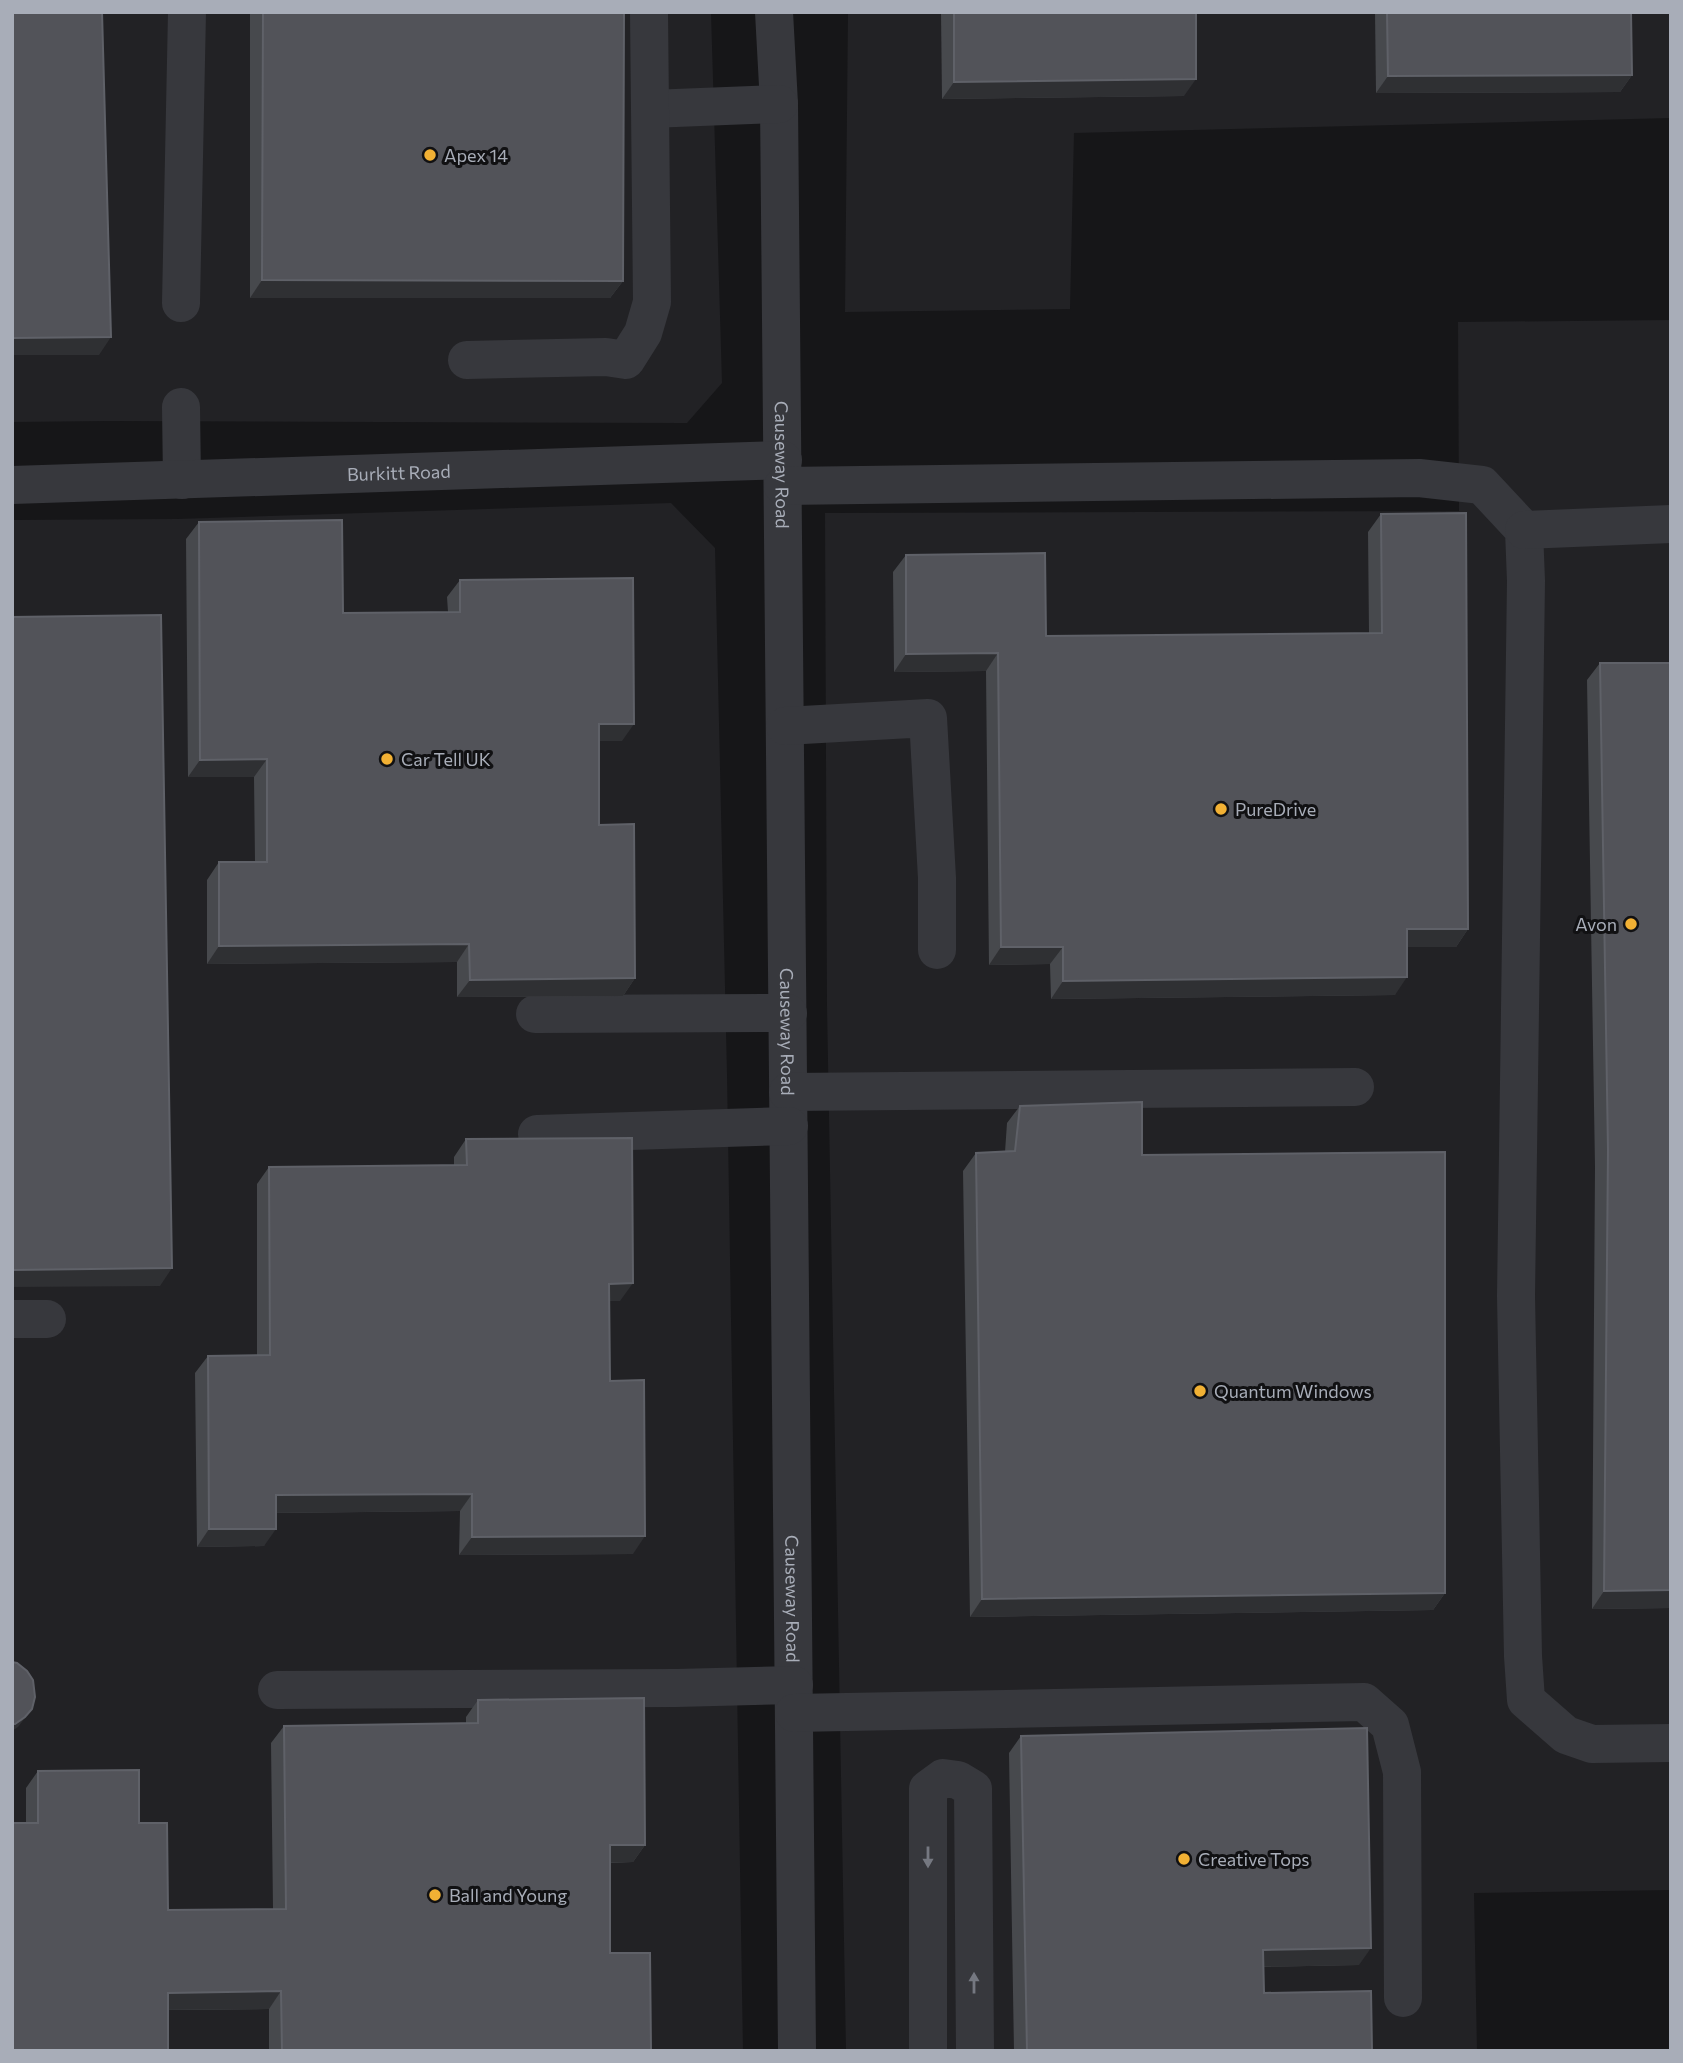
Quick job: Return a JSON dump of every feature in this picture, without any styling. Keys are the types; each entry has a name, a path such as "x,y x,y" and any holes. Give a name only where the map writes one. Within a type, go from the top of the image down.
{"street":[{"path":"181,303 187,12"},
{"path":"467,360 606,357 626,360 643,333 652,302 649,12"},
{"name":"Causeway Road","path":"774,12 779,104 797,2051"},
{"path":"650,109 779,104"},
{"path":"181,407 182,480"},
{"name":"Burkitt Road","path":"12,485 182,480 783,473 1419,478 1482,485 1524,530"},
{"path":"1671,524 1524,530 1526,581 1516,1296 1522,1656 1526,1700 1566,1735 1592,1744 1671,1743"},
{"path":"785,726 928,718 937,878 937,950"},
{"path":"535,1014 788,1013"},
{"path":"537,1134 789,1109 1355,1087"},
{"path":"277,1689 676,1688 794,1699 1364,1702 1390,1725 1402,1772 1403,1998"},
{"path":"928,2051 928,1789 943,1778 958,1780 973,1789 975,2051"}],"shaded area":[{"path":"12,12 711,12 722,383 687,423 12,422"},
{"path":"848,12 1671,12 1671,118 1074,133 1070,309 845,312"},
{"path":"1671,320 1671,1890 1474,1893 1477,2051 846,2051 827,1006 825,513 1459,511 1458,322"},
{"path":"671,503 715,548 727,1074 743,2051 12,2051 12,520 177,519"}],"building":[{"path":"12,12 102,12 111,337 12,338"},
{"name":"Apex 14","path":"263,12 624,12 623,281 262,280"},
{"path":"954,12 1196,12 1196,79 954,82"},
{"path":"1387,12 1631,12 1632,75 1388,76"},
{"name":"PureDrive","path":"1466,513 1468,929 1407,929 1407,977 1063,981 1063,947 1001,947 998,653 906,654 906,555 1045,553 1046,636 1382,633 1381,514"},
{"name":"Car Tell UK","path":"342,520 343,613 460,612 460,580 633,578 634,724 599,724 599,825 634,824 635,978 470,980 469,944 219,946 219,862 267,862 267,759 200,760 199,522"},
{"path":"161,615 172,1268 12,1270 12,617"},
{"name":"Avon","path":"1600,663 1671,663 1671,1590 1604,1591 1608,1150"},
{"name":"Quantum Windows","path":"1142,1102 1142,1155 1445,1152 1445,1593 982,1599 976,1153 1015,1151 1020,1106"},
{"path":"632,1138 633,1283 609,1284 610,1381 644,1380 645,1536 472,1537 472,1494 276,1495 276,1529 209,1529 208,1356 270,1355 269,1167 467,1165 466,1139"},
{"path":"12,1662 27,1671 33,1680 35,1697 32,1709 15,1724 12,1724"},
{"name":"Ball and Young","path":"644,1698 645,1845 610,1845 610,1953 650,1953 651,2051 282,2051 281,1991 168,1993 168,2051 12,2051 12,1823 38,1823 38,1771 139,1770 139,1823 167,1823 168,1910 286,1909 284,1726 478,1723 478,1700"},
{"name":"Creative Tops","path":"1367,1728 1371,1948 1263,1950 1264,1993 1371,1991 1372,2051 1027,2051 1021,1736"}],"place":[{"name":"Apex 14","path":"430,155"},
{"name":"Car Tell UK","path":"387,759"},
{"name":"PureDrive","path":"1221,809"},
{"name":"Avon","path":"1631,924"},
{"name":"Quantum Windows","path":"1200,1391"},
{"name":"Creative Tops","path":"1184,1859"},
{"name":"Ball and Young","path":"435,1895"}]}
